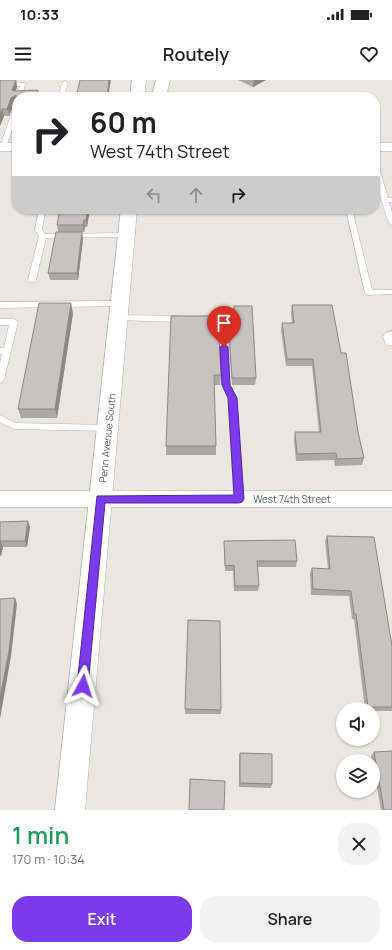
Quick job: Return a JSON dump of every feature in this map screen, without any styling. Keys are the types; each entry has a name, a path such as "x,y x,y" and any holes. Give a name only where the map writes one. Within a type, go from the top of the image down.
{"main road":[{"path":"138,92 139,80"},
{"path":"160,92 163,80"},
{"name":"Penn Avenue South","path":"70,810 129,214"}],"street":[{"path":"380,147 392,146"},
{"name":"West 74th Street","path":"0,499 392,499"}],"lane":[{"path":"0,83 23,84 21,92"},
{"path":"63,92 65,83"},
{"path":"2,147 12,120"},
{"path":"380,181 389,200 392,223"},
{"path":"41,214 38,230 43,236"},
{"path":"350,214 369,293 392,292"},
{"path":"43,236 127,235"},
{"path":"32,280 43,236"},
{"path":"0,305 119,311 196,319 215,319 223,321 226,385 232,398 239,499"},
{"path":"0,322 14,322 4,351 0,380"},
{"path":"0,418 14,426 108,428"}],"building":[{"path":"0,80 16,80 12,90 38,90 37,92 12,92 12,97 7,109 2,109 0,115"},
{"path":"80,80 109,80 108,92 77,92"},
{"path":"59,214 87,214 83,225 57,225"},
{"path":"56,232 82,232 77,273 48,273"},
{"path":"39,303 71,303 55,409 18,409"},
{"path":"292,305 332,305 341,353 346,353 358,432 364,458 337,459 336,453 297,454 295,432 321,432 313,359 287,359 282,323 294,323"},
{"path":"234,306 252,306 256,378 232,378 228,319 234,319"},
{"path":"171,316 218,316 221,375 214,375 216,446 166,446"},
{"path":"28,521 25,541 0,541 0,522"},
{"path":"327,536 374,537 392,646 392,707 380,707 380,702 367,702 356,614 354,614 351,591 313,589 312,568 330,569"},
{"path":"295,540 297,561 257,561 259,586 235,586 234,565 225,566 224,541"},
{"path":"15,598 9,651 0,698 0,599"},
{"path":"188,620 220,621 221,710 185,709"},
{"path":"392,751 392,810 384,810 380,787 380,754 374,754 374,752"},
{"path":"240,753 272,754 272,784 240,783"},
{"path":"190,779 225,781 224,810 189,810"}],"route":[{"path":"83,686 101,499 239,499 232,398 226,385 224,347"}]}
